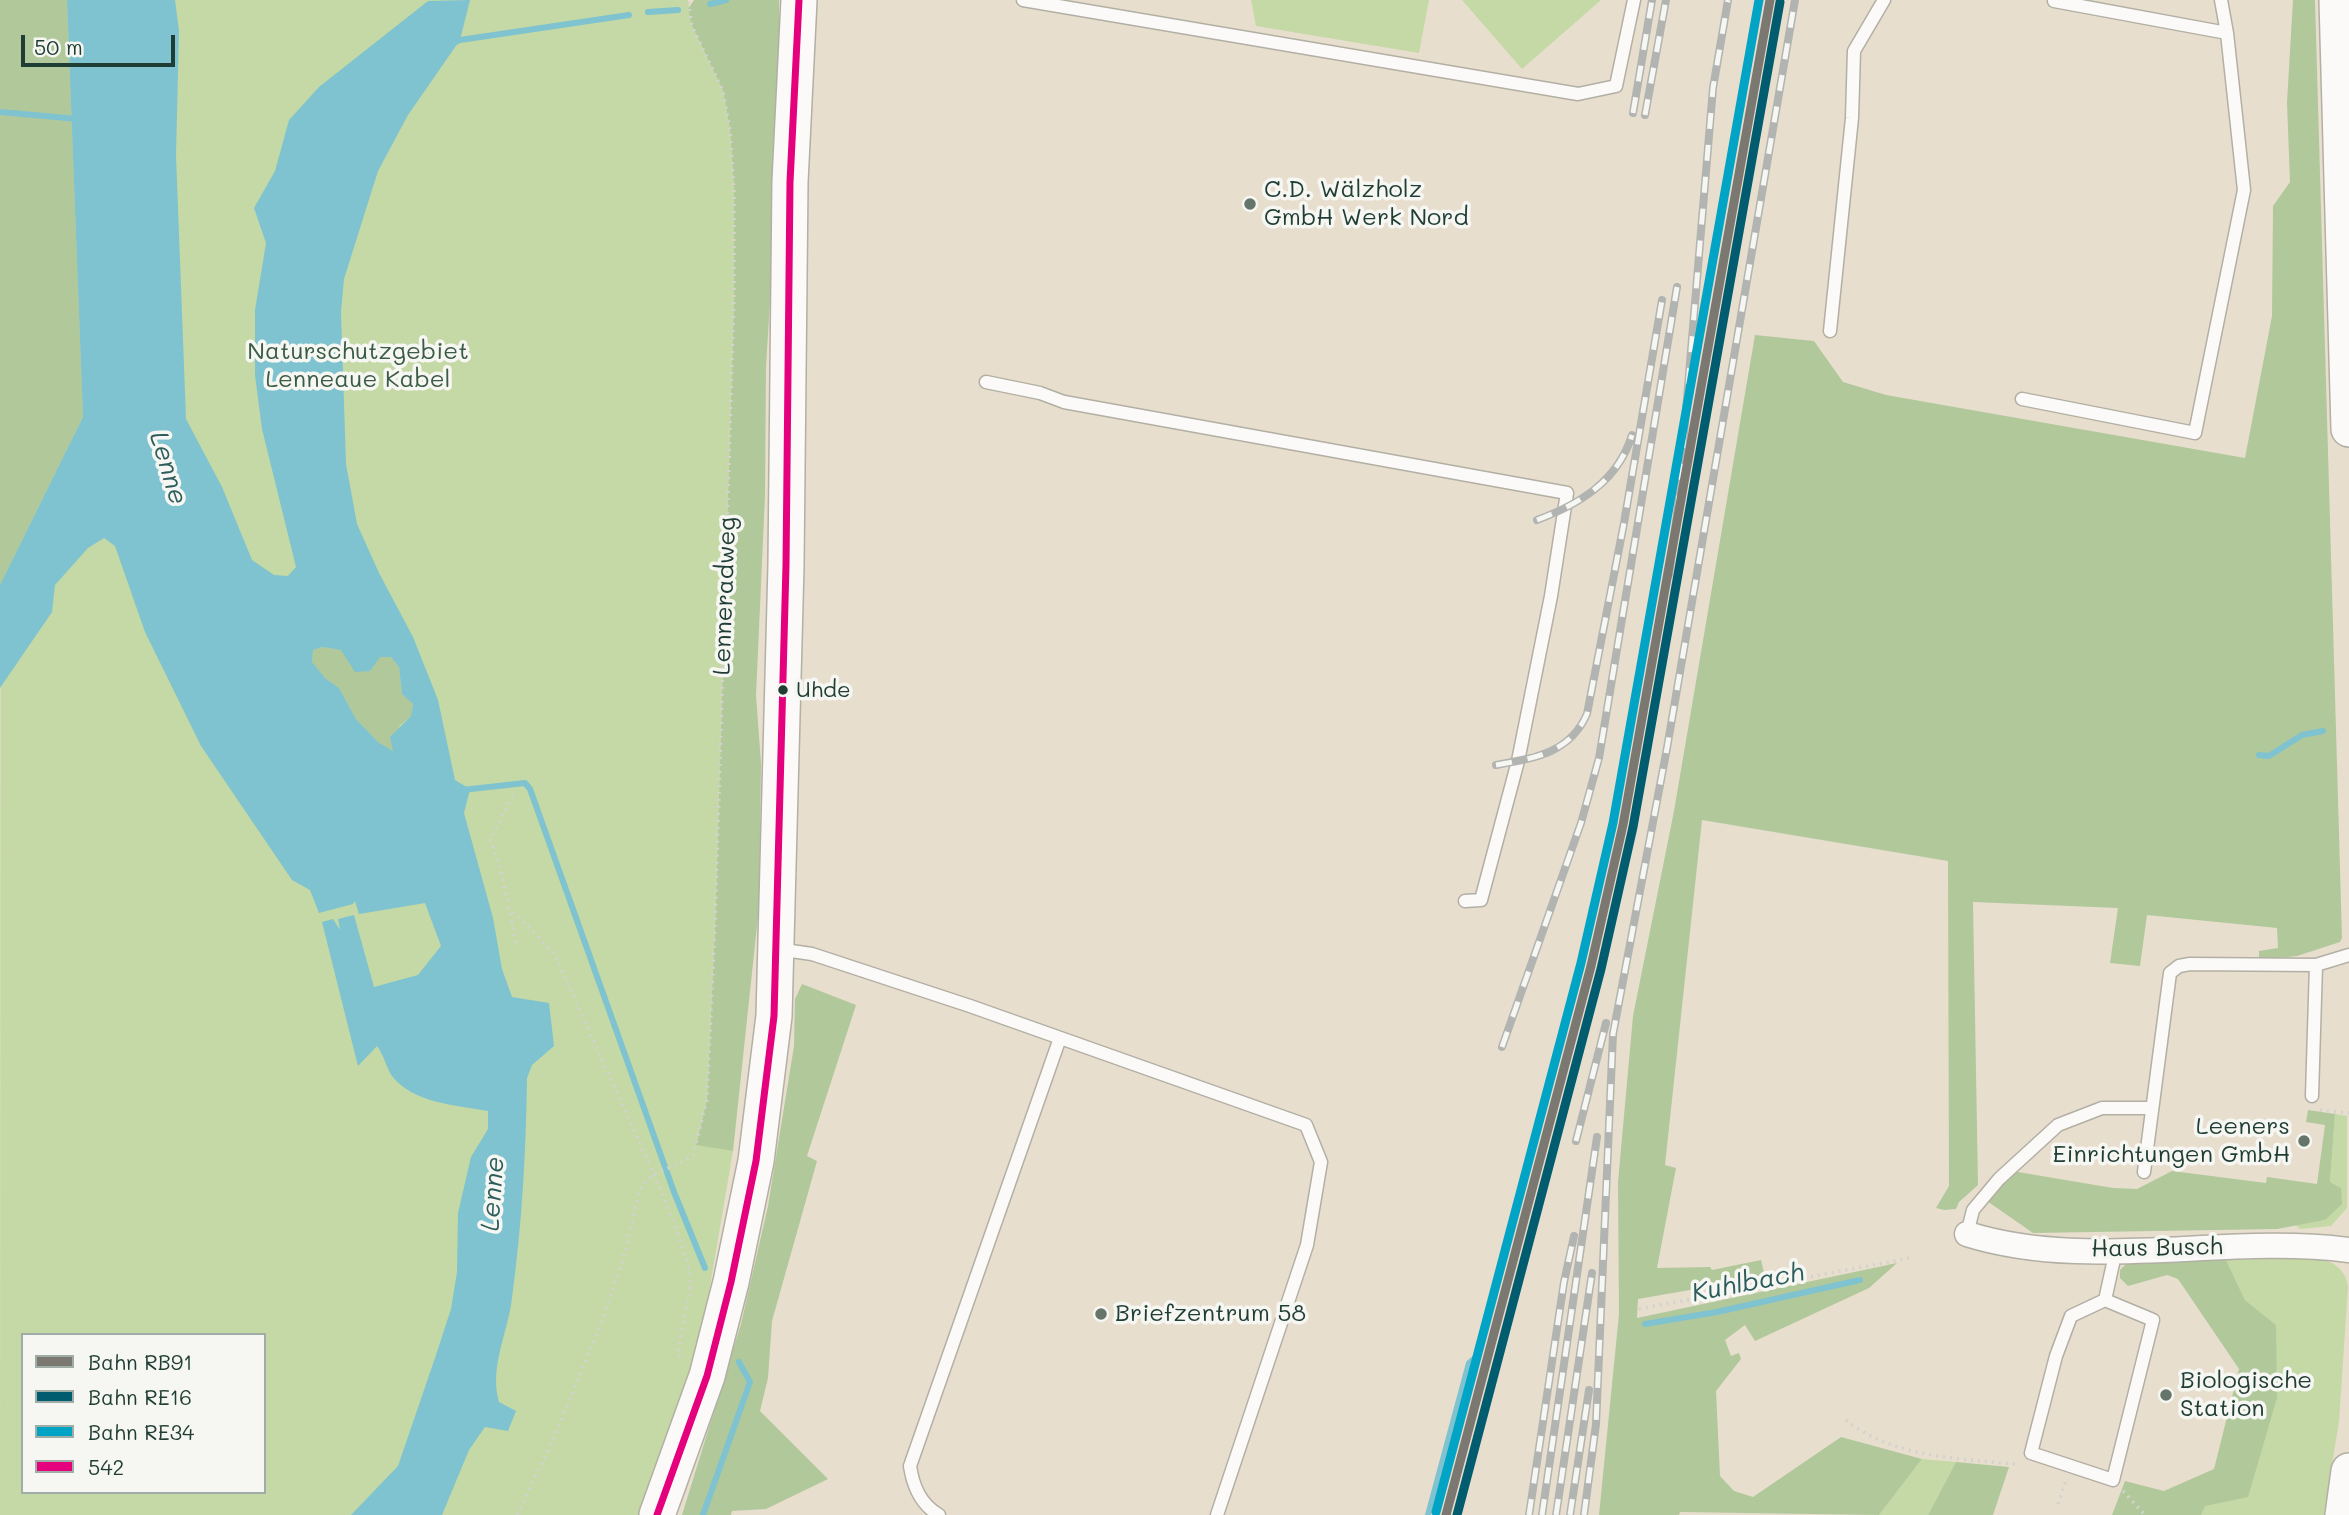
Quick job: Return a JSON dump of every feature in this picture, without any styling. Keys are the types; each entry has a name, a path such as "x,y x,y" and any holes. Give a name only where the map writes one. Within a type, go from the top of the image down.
{"street":[{"path":"657,1515 707,1376 756,1161 774,1016 790,182 799,0"},
{"path":"2337,0 2349,429"},
{"name":"Haus Busch","path":"1967,1234 2026,1248 2116,1250 2311,1245 2349,1250"},
{"path":"2343,1515 2349,1471"}],"lane":[{"path":"1023,0 1578,94 1616,86 1634,0"},
{"path":"1830,331 1853,118 1854,51 1884,0"},
{"path":"2053,0 2227,33"},
{"path":"2022,399 2195,433 2244,190 2221,0"},
{"path":"986,382 1040,393 1065,402 1567,493 1551,596 1518,761 1482,900 1465,901"},
{"path":"777,949 812,954 1306,1125 1321,1162 1307,1245 1217,1515"},
{"path":"2144,1172 2170,973 2179,966 2190,964 2316,965 2349,955"},
{"path":"2312,1096 2316,965"},
{"path":"939,1515 922,1500 913,1485 910,1465 1060,1038"},
{"path":"1967,1234 1973,1210 1999,1179 2058,1125 2102,1108 2152,1108"},
{"path":"2105,1300 2116,1250"},
{"path":"2105,1300 2153,1320 2113,1480 2031,1453 2056,1356 2071,1316 2105,1300"}],"path":[{"name":"Lenneradweg","path":"654,1174 685,1161 692,1155 707,1099 734,297 734,190 727,110 715,71 692,26 688,0"},
{"path":"513,796 490,839 500,863 501,882 516,946"},
{"path":"508,907 554,953 654,1174 688,1262 690,1288 678,1351 682,1366 707,1376"},
{"path":"2312,1096 2312,1109 2349,1113"},
{"path":"517,1515 554,1438 600,1327 625,1252 641,1186 654,1174"},
{"path":"1639,1309 1910,1258"},
{"path":"1846,1420 1874,1438 1923,1452 2015,1464"},
{"path":"2058,1504 2070,1467"},
{"path":"2113,1480 2145,1515"}],"green space":[{"path":"0,0 67,0 83,417 0,585"},
{"name":"Naturschutzgebiet Lenneaue Kabel","path":"1,0 688,0 692,26 723,91 730,130 734,190 734,297 715,926 707,1099 696,1144 733,1151 700,1345 639,1515 0,1515"},
{"path":"694,0 779,0 779,156 766,367 765,496 756,695 761,763 759,907 733,1151 696,1145 707,1099 715,926 734,297 734,190 730,130 723,91 692,26 688,9"},
{"path":"1251,0 1429,0 1419,53 1256,26"},
{"path":"1462,0 1601,0 1522,69"},
{"path":"2293,0 2315,0 2342,938 2340,942 2297,956 2259,960 2259,951 2278,948 2277,928 2147,915 2140,966 2110,963 2118,908 1973,902 1978,1185 1959,1202 1956,1209 1944,1210 1936,1208 1949,1186 1948,861 1702,820 1665,1165 1676,1168 1657,1268 1710,1267 1712,1270 1761,1260 1765,1277 1638,1299 1637,1318 1897,1263 1869,1288 1755,1341 1745,1325 1725,1340 1731,1356 1739,1353 1741,1359 1716,1391 1720,1476 1734,1491 1753,1497 1841,1437 1922,1459 1879,1515 1680,1512 1679,1515 1599,1515 1619,1314 1618,1182 1633,1016 1674,811 1755,335 1814,341 1843,382 1886,395 2245,458 2272,316 2273,206 2290,182 2287,102"},
{"path":"322,647 341,650 370,671 380,656 391,657 399,667 402,694 413,704 411,716 399,726 393,751 378,742 356,719 339,688 325,678 312,662 313,650"},
{"path":"802,984 856,1005 807,1156 817,1161 772,1321 768,1378 760,1411 828,1479 766,1509 732,1511 731,1515 682,1515 741,1324 768,1206 794,1046 795,999"},
{"path":"2308,1110 2335,1114 2330,1182 2341,1188 2342,1204 2325,1220 2277,1229 2033,1233 1987,1201 2012,1171 2113,1188 2137,1189 2172,1171 2266,1183 2267,1177 2317,1184 2325,1125 2306,1122"},
{"path":"2335,1114 2347,1116 2347,1208 2331,1226 2300,1229 2296,1225 2325,1220 2341,1188 2330,1182"},
{"path":"2316,1258 2338,1267 2345,1275 2348,1287 2339,1421 2324,1515 2201,1515 2276,1325 2245,1300 2226,1260"},
{"path":"2226,1260 2245,1300 2276,1325 2277,1398 2248,1497 2205,1506 2201,1515 2112,1515 2125,1481 2164,1491 2214,1469 2239,1369 2178,1279 2167,1275 2128,1286 2120,1278 2120,1270 2128,1262"},
{"path":"1922,1459 1956,1462 1928,1515 1879,1515"},
{"path":"1956,1462 2009,1467 1993,1515 1928,1515"}],"water":[{"name":"Lenne","path":"67,0 175,0 179,31 176,155 186,419 222,487 252,560 274,575 288,576 296,567 262,429 255,375 255,310 266,243 254,208 275,171 289,120 319,87 428,1 470,0 460,40 408,115 378,171 344,279 341,312 346,464 357,524 413,637 438,700 455,780 470,789 464,813 493,918 502,969 512,997 549,1003 554,1046 532,1065 527,1078 518,1243 510,1311 496,1376 499,1402 516,1411 508,1431 485,1427 469,1450 442,1515 351,1515 398,1466 436,1355 451,1309 457,1272 458,1213 471,1157 488,1129 488,1111 437,1102 412,1092 392,1076 377,1046 358,1066 322,922 333,919 340,930 338,919 354,915 374,987 418,975 441,946 425,903 359,914 355,901 353,904 319,913 310,890 292,880 201,746 145,632 115,546 104,538 88,548 55,585 52,612 0,688 0,585 83,417","holes":["322,647 341,650 355,672 370,671 380,657 391,657 399,667 402,694 413,704 411,716 390,737 393,751 378,742 356,719 339,688 325,678 312,662 313,650"]}],"waterway":[{"path":"710,4 726,0"},
{"path":"648,12 678,10"},
{"path":"453,43 629,15"},
{"path":"0,112 78,119"},
{"path":"2259,755 2269,756 2302,735 2323,731"},
{"path":"462,790 525,783 530,789 674,1192 705,1268"},
{"name":"Kuhlbach","path":"1645,1324 1717,1312 1860,1280"},
{"name":"Kuhlbach","path":"1428,1515 1469,1363 1475,1358"},
{"path":"703,1515 750,1382 739,1362"}],"railway":[{"path":"1633,113 1652,0"},
{"path":"1645,115 1666,0"},
{"path":"1669,575 1678,506 1713,88 1728,0"},
{"path":"1584,1515 1596,1424 1613,1034 1667,748 1795,0"},
{"path":"1502,1047 1581,823 1599,758 1677,287"},
{"path":"1496,765 1550,752 1571,737 1587,714 1624,523 1662,300"},
{"path":"1537,520 1568,506 1595,489 1617,465 1632,435"},
{"path":"1576,1141 1606,1023"},
{"path":"1542,1515 1597,1137"},
{"path":"1529,1515 1564,1282 1574,1236"},
{"path":"1556,1515 1592,1273"},
{"path":"1570,1515 1589,1390"}],"rail line":[{"name":"RE34","path":"1436,1512 1581,963 1613,823 1759,0"},
{"name":"RB91","path":"1446,1515 1591,966 1623,825 1770,0"},
{"name":"RE16","path":"1457,1515 1601,969 1633,827 1780,2"}],"transit line":[{"name":"542","path":"657,1515 707,1376 731,1282 756,1161 774,1016 786,565 790,182 799,0"}],"place":[{"name":"C.D. Wälzholz GmbH Werk Nord","path":"1250,204"},
{"name":"Uhde","path":"783,690"},
{"name":"Leeners Einrichtungen GmbH","path":"2304,1141"},
{"name":"Briefzentrum 58","path":"1101,1314"},
{"name":"Biologische Station","path":"2166,1395"}]}
